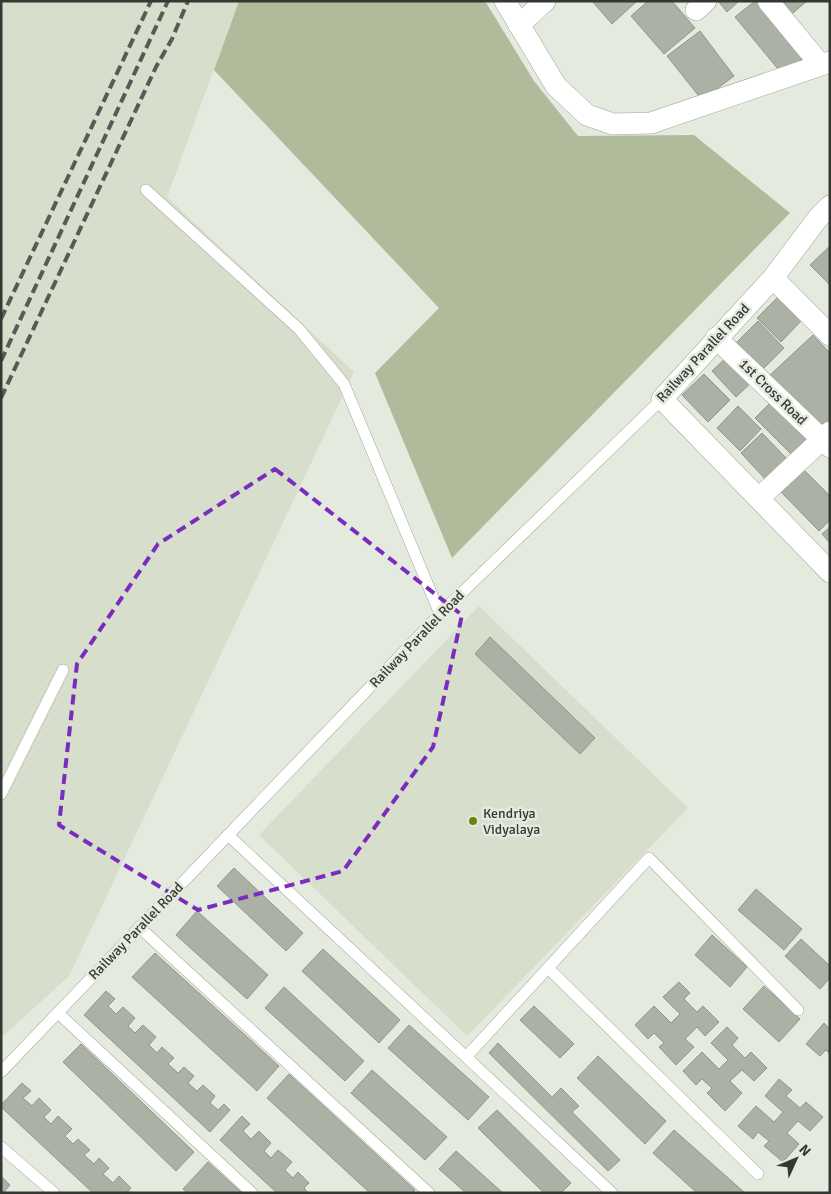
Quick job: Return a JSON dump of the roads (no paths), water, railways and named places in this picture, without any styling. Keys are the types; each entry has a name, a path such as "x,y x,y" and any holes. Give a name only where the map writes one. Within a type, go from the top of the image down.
{"street":[{"path":"505,1 556,86 587,115 613,124 651,124 825,63 768,1"},
{"path":"519,25 546,1"},
{"name":"Railway Parallel Road","path":"662,399 826,218"},
{"path":"773,278 830,335"},
{"name":"1st Cross Road","path":"716,338 827,439"},
{"path":"662,399 830,572"},
{"path":"758,498 827,439"}],"lane":[{"path":"146,190 299,329 344,384 440,614"},
{"name":"Railway Parallel Road","path":"1,1072 440,614 662,399"},
{"path":"1,794 63,670"},
{"path":"228,835 612,1193"},
{"path":"466,1057 649,858 798,1010"},
{"path":"139,927 429,1193"},
{"path":"548,968 758,1174"},
{"path":"58,1013 252,1193"},
{"path":"1,1146 54,1193"}],"railway":[{"path":"1,319 151,1"},
{"path":"1,361 168,1"},
{"path":"1,398 156,67 172,39 188,1"}],"place":[{"name":"Kendriya Vidyalaya","path":"473,821"}]}
